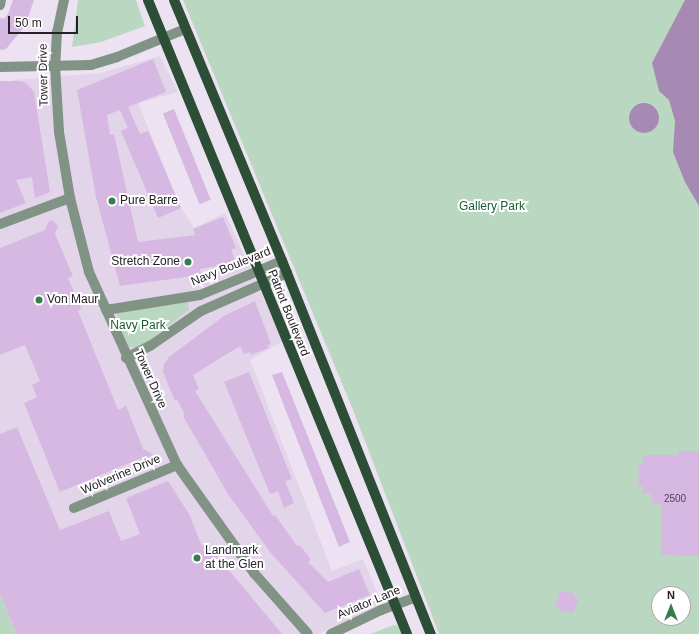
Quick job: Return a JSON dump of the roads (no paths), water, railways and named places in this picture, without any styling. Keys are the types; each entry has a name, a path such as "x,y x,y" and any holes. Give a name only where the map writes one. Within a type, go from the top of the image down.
{"main road":[{"name":"Patriot Boulevard","path":"148,0 162,38 262,283 407,634"},
{"name":"Patriot Boulevard","path":"174,0 287,273 431,634"}],"street":[{"path":"0,5 1,0"},
{"name":"Tower Drive","path":"64,0 57,32 55,66 59,132 70,198 89,272 126,358 177,465 254,573 308,634"},
{"path":"0,67 91,64 117,57 185,29"},
{"path":"0,224 70,198"},
{"name":"Navy Boulevard","path":"106,310 200,295 282,261"},
{"path":"126,358 150,346 199,312 287,273"},
{"name":"Navy Boulevard","path":"189,297 199,312"},
{"name":"Wolverine Drive","path":"74,508 177,465"},
{"name":"Aviator Lane","path":"332,634 416,597"}],"place":[{"name":"Pure Barre","path":"112,201"},
{"name":"Stretch Zone","path":"188,262"},
{"name":"Von Maur","path":"39,300"},
{"name":"Landmark at the Glen","path":"197,558"}],"park label":[{"name":"Gallery Park","path":"492,207"},
{"name":"Navy Park","path":"138,326"}]}
